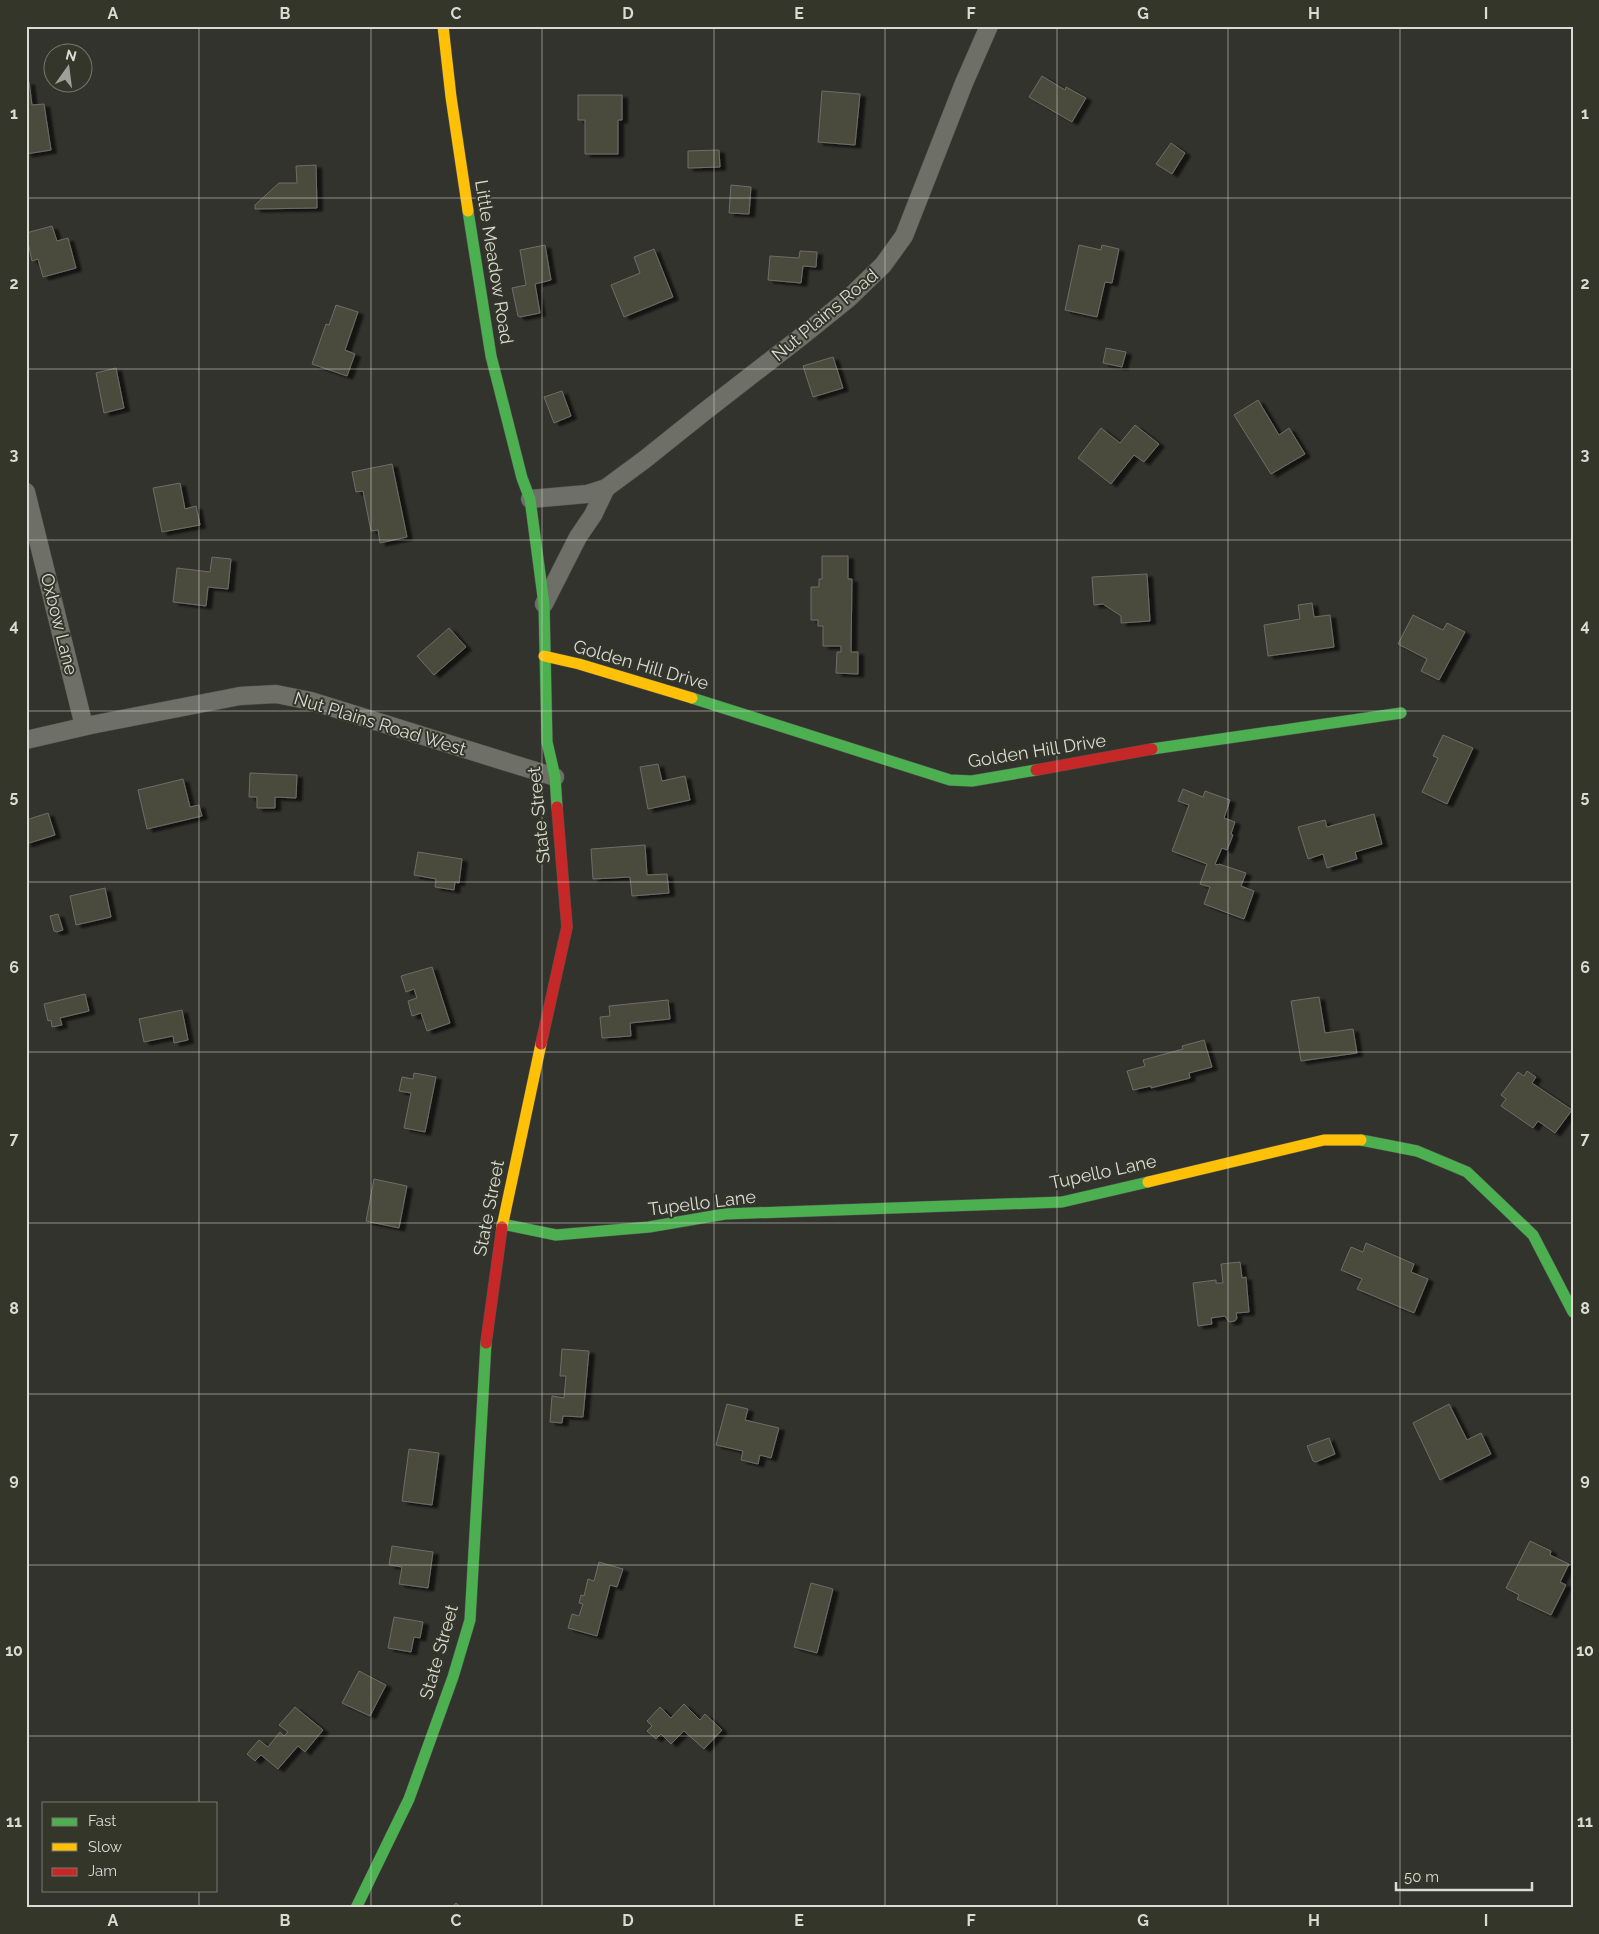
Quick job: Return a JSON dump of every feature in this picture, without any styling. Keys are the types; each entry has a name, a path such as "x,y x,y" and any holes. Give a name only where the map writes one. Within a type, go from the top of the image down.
{"street":[{"name":"Little Meadow Road","path":"443,26 451,96 477,275 491,356 522,478 530,499"},
{"name":"Nut Plains Road","path":"530,499 587,494 606,488 802,336 849,298 883,265 904,236 964,83 989,26"},
{"name":"Nut Plains Road","path":"544,604 578,537 593,515 606,488"},
{"name":"Oxbow Lane","path":"26,492 84,726"},
{"name":"State Street","path":"356,1908 409,1799 453,1677 470,1620 480,1468 484,1358 502,1224 567,927 555,777 547,742 544,604 530,499"},
{"name":"Golden Hill Drive","path":"544,656 579,664 728,709 950,780 972,781 1168,746 1401,713"},
{"name":"Nut Plains Road West","path":"26,740 84,726 240,696 276,694 312,701 555,777"},
{"name":"Tupello Lane","path":"502,1224 556,1235 649,1227 725,1214 1062,1202 1324,1140 1364,1140 1417,1151 1467,1172 1533,1236 1573,1312"}],"building":[{"path":"1042,76 1065,90 1066,87 1086,98 1072,122 1029,97"},
{"path":"26,82 29,82 32,105 44,104 51,150 26,154"},
{"path":"822,91 860,94 855,145 818,142"},
{"path":"578,95 622,95 622,120 618,120 618,154 585,154 585,120 578,120"},
{"path":"1171,143 1185,153 1172,174 1156,164"},
{"path":"719,150 720,167 688,168 688,151"},
{"path":"316,165 317,208 255,209 255,205 279,183 297,183 296,166"},
{"path":"731,185 751,187 749,214 729,213"},
{"path":"52,226 57,241 68,238 76,268 43,277 38,259 32,261 26,233"},
{"path":"545,245 551,280 535,284 540,313 520,317 518,316 512,288 526,285 520,250"},
{"path":"1079,245 1101,250 1102,245 1119,249 1112,283 1105,282 1097,317 1065,310"},
{"path":"654,249 673,297 624,317 611,285 640,273 634,257"},
{"path":"800,251 817,252 816,267 803,266 801,283 768,280 770,256 799,258"},
{"path":"336,305 358,312 345,350 355,354 347,376 312,364 326,324 329,325"},
{"path":"1106,348 1126,352 1122,367 1103,363"},
{"path":"833,357 843,388 813,397 803,366"},
{"path":"116,368 124,408 104,413 96,373"},
{"path":"562,391 571,416 554,423 544,397"},
{"path":"1258,400 1279,435 1289,428 1305,454 1271,474 1234,415"},
{"path":"1135,425 1159,444 1144,462 1134,455 1111,484 1078,458 1101,428 1120,443"},
{"path":"392,464 407,537 380,543 378,530 371,531 363,491 356,492 352,472"},
{"path":"180,483 185,509 196,506 200,525 162,532 153,488"},
{"path":"822,556 848,556 848,579 852,579 851,652 858,652 858,674 836,673 837,652 841,652 841,646 823,646 823,626 818,626 818,620 811,620 811,587 819,587 819,579 822,579"},
{"path":"212,557 231,559 228,589 208,587 206,606 173,602 177,568 210,572"},
{"path":"1147,574 1150,621 1121,623 1121,616 1103,604 1094,605 1092,577"},
{"path":"1312,603 1314,617 1330,615 1334,647 1268,656 1264,625 1300,619 1298,605"},
{"path":"1413,615 1443,630 1447,623 1465,632 1439,680 1421,671 1427,659 1398,644"},
{"path":"449,628 466,647 434,675 417,656"},
{"path":"1443,735 1473,748 1447,804 1422,792 1438,758 1433,756"},
{"path":"658,764 662,781 685,776 690,800 648,809 640,767"},
{"path":"250,773 297,775 296,798 275,797 275,808 257,808 257,797 249,797"},
{"path":"183,779 190,807 199,805 202,816 147,829 138,790"},
{"path":"1183,789 1203,797 1205,791 1230,800 1224,818 1235,822 1231,834 1233,835 1227,850 1222,848 1215,864 1246,873 1241,886 1254,891 1244,919 1204,904 1210,887 1200,884 1207,864 1172,851 1189,805 1178,801"},
{"path":"48,813 55,835 26,844 26,820"},
{"path":"1374,814 1382,844 1355,852 1357,859 1327,868 1323,854 1308,859 1298,827 1325,820 1327,827"},
{"path":"645,845 647,875 667,874 669,893 632,896 630,877 593,879 591,849"},
{"path":"418,852 462,859 459,883 455,882 454,890 435,887 436,879 414,875"},
{"path":"105,888 111,917 76,925 70,896"},
{"path":"58,914 63,930 57,932 54,931 50,916"},
{"path":"432,967 450,1023 427,1031 421,1013 412,1016 408,1001 417,998 414,989 406,992 401,976"},
{"path":"85,994 89,1011 60,1018 62,1025 52,1027 51,1020 48,1021 44,1004"},
{"path":"1319,997 1325,1033 1353,1029 1357,1053 1301,1061 1291,1001"},
{"path":"668,1000 670,1019 630,1023 631,1036 602,1038 600,1017 610,1016 609,1006"},
{"path":"182,1010 188,1040 174,1043 173,1036 144,1042 139,1019"},
{"path":"1204,1040 1212,1067 1189,1073 1190,1078 1151,1088 1151,1086 1133,1090 1127,1071 1145,1066 1143,1060 1183,1049 1182,1046"},
{"path":"1527,1071 1536,1077 1532,1083 1572,1110 1555,1133 1538,1121 1533,1128 1501,1106 1506,1099 1501,1095 1518,1072 1524,1076"},
{"path":"414,1073 436,1077 425,1132 404,1128 411,1093 399,1091 402,1077 413,1079"},
{"path":"374,1179 407,1186 399,1228 366,1221"},
{"path":"1366,1243 1414,1264 1411,1272 1428,1279 1414,1313 1357,1289 1362,1279 1341,1270 1351,1247 1363,1252"},
{"path":"1240,1262 1242,1278 1246,1277 1249,1312 1236,1313 1237,1318 1235,1321 1229,1322 1225,1316 1211,1318 1212,1324 1198,1326 1193,1283 1216,1280 1216,1283 1223,1283 1221,1264"},
{"path":"562,1349 589,1351 583,1417 563,1416 562,1423 550,1422 552,1396 564,1398 566,1376 560,1376"},
{"path":"727,1404 748,1409 745,1420 779,1428 771,1458 760,1455 758,1464 741,1460 743,1451 716,1445"},
{"path":"1449,1404 1467,1440 1481,1433 1491,1454 1440,1480 1413,1423"},
{"path":"1329,1438 1335,1454 1316,1462 1313,1461 1307,1446"},
{"path":"409,1449 439,1453 432,1505 402,1501"},
{"path":"1530,1541 1551,1551 1550,1555 1569,1564 1560,1582 1566,1585 1551,1615 1517,1599 1519,1595 1506,1588"},
{"path":"392,1546 433,1552 428,1588 399,1584 402,1567 389,1565"},
{"path":"599,1562 623,1569 617,1587 610,1585 597,1636 568,1628 572,1614 579,1616 583,1604 579,1603 581,1595 584,1596 588,1579 594,1581"},
{"path":"811,1583 833,1589 817,1653 794,1647"},
{"path":"394,1617 423,1622 420,1638 414,1637 411,1652 388,1648"},
{"path":"359,1671 386,1685 370,1716 342,1703"},
{"path":"684,1704 700,1720 705,1714 722,1730 704,1749 684,1731 671,1744 661,1734 656,1739 647,1731 652,1726 647,1721 660,1707 671,1718"},
{"path":"295,1707 323,1730 305,1752 298,1746 278,1769 261,1755 255,1761 247,1754 259,1740 268,1747 280,1732 284,1736 288,1732 279,1725"},
{"path":"456,1903 462,1908 451,1908"}],"traffic: fast":[{"path":"468,211 491,356 522,478 530,499 544,604 547,742 555,777 557,807"},
{"path":"692,698 950,780 972,781 1036,770"},
{"path":"1152,749 1401,713"},
{"path":"1361,1140 1417,1151 1467,1172 1533,1235 1573,1312"},
{"path":"502,1224 556,1235 649,1227 725,1214 1062,1202 1148,1182"},
{"path":"356,1908 409,1799 453,1677 470,1620 486,1343"}],"traffic: slow":[{"path":"443,26 451,97 468,211"},
{"path":"544,656 579,664 692,698"},
{"path":"502,1227 541,1044"},
{"path":"1148,1182 1324,1140 1361,1140"}],"traffic: jam":[{"path":"1036,770 1152,749"},
{"path":"541,1044 567,927 557,807"},
{"path":"486,1343 502,1227"}]}
